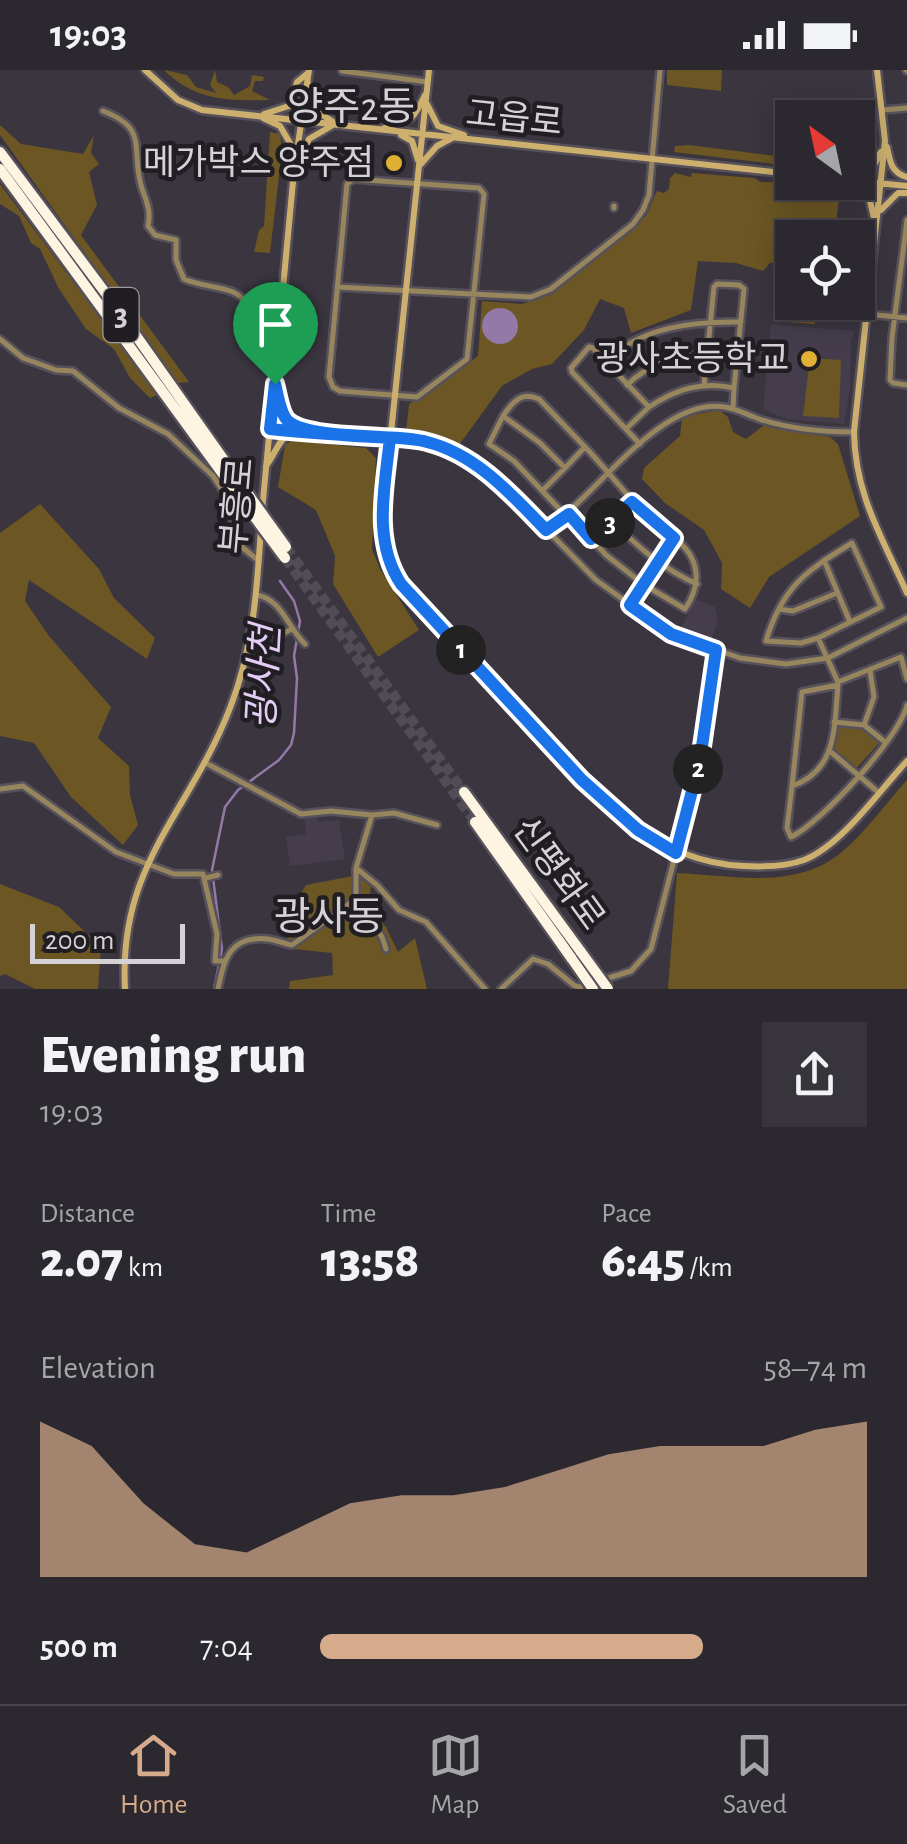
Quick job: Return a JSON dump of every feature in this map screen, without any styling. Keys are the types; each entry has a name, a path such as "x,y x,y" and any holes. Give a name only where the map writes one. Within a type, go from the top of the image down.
{"highway":[{"name":"3","path":"0,152 113,303 237,486"},
{"name":"3","path":"0,169 285,553"},
{"name":"신평화로","path":"464,792 576,955 594,989"},
{"name":"신평화로","path":"475,822 576,955 608,989"}],"street":[{"name":"고읍로","path":"145,70 178,100 202,110 775,172"},
{"path":"429,70 383,540 401,584 582,780 638,830 676,853 731,866 770,867 803,860 832,844 907,760"},
{"path":"337,287 513,299 531,298 551,290 639,217 648,194 653,159 660,70"},
{"path":"875,236 885,141 877,70"},
{"path":"342,71 428,85"},
{"path":"260,115 292,105 297,82 308,74 316,111 337,124"},
{"name":"부흥로","path":"125,989 127,931 134,895 146,864 204,762 235,694 252,630 294,171 308,74"},
{"path":"378,129 414,118 428,85"},
{"path":"426,101 438,126 469,139"},
{"path":"883,110 907,108"},
{"path":"103,111 119,117 131,129 139,150 140,182 151,211 148,226 155,235 176,240 176,260 184,279 237,294 257,315 269,321 281,318"},
{"path":"260,115 280,126 296,155"},
{"path":"294,171 309,139 337,124"},
{"path":"378,129 412,141 420,166"},
{"path":"420,166 436,146 453,138"},
{"path":"875,163 885,141"},
{"path":"885,141 893,169 907,177"},
{"path":"353,180 418,185 479,188 484,194 467,359 417,396 340,390 333,387 328,377 347,184 353,180"},
{"path":"875,183 907,189"},
{"path":"876,226 888,200 907,189"},
{"path":"870,200 876,226"},
{"path":"907,220 890,380 907,385"},
{"path":"704,385 716,284 739,285 744,289 732,409"},
{"path":"898,284 907,284"},
{"path":"875,315 907,318"},
{"path":"866,320 854,432 855,462 863,497 907,592"},
{"path":"605,361 633,341 658,330 710,321 741,322"},
{"path":"0,339 23,358 72,372 119,408 168,434 213,476 223,491 243,548 259,561"},
{"path":"640,444 571,368 589,348 649,407"},
{"path":"628,385 635,377 669,360 705,354"},
{"path":"275,384 288,421 322,432"},
{"path":"626,429 649,407 675,392 704,385 734,388"},
{"path":"531,395 585,447 632,502 686,548 693,559 698,571 694,597 685,608 643,584 591,539 514,461 490,444 518,398 531,395"},
{"path":"546,530 567,515 662,423 694,408 732,409 787,426 854,432"},
{"path":"504,416 540,442 565,468"},
{"path":"270,429 428,442 463,458 498,481 596,580 630,605 671,634 740,658 786,664 828,658 907,618"},
{"path":"266,467 276,454 278,443 291,431"},
{"path":"543,490 585,447"},
{"path":"591,539 632,502"},
{"path":"613,520 658,561 696,584"},
{"path":"630,605 674,538"},
{"path":"852,543 881,608 818,638 785,644 766,641 778,609 793,584 852,543"},
{"path":"824,560 850,623"},
{"path":"778,609 793,612 838,594"},
{"path":"256,595 267,596 276,604 290,630 305,644"},
{"path":"252,630 290,630"},
{"path":"792,786 807,781 832,752 838,684 818,638"},
{"path":"501,989 533,959 548,964 580,987 631,971 651,950 700,760 716,650"},
{"path":"907,678 901,656 838,684 802,692 787,828 791,837 816,822 858,775 886,743 907,705"},
{"path":"864,725 874,697 870,670"},
{"path":"834,722 864,725 886,743"},
{"path":"832,752 878,792"},
{"path":"204,762 302,814 402,813 436,825"},
{"path":"0,789 23,786 116,852 174,874 199,873 206,878 220,961 218,989"},
{"path":"372,815 356,868 356,899 386,948"},
{"path":"356,868 399,910 426,922 485,989"},
{"path":"206,878 217,875"},
{"path":"220,961 236,945 265,939 292,945 356,899"}],"shaded area":[{"path":"164,70 187,75 196,87 216,93 210,85 215,70 217,82 234,95 250,86 252,75 264,77 263,81 255,81 252,91 270,100 213,97 188,88"},
{"path":"667,70 722,70 721,91 667,85"},
{"path":"0,125 21,144 83,154 94,135 91,153 99,164 89,172 97,205 81,235 189,382 178,383 0,135"},
{"path":"270,132 280,134 282,150 270,253 254,252 259,230 264,226"},
{"path":"675,146 775,156 775,164 674,152"},
{"path":"675,173 691,177 692,173 775,182 775,200 839,200 836,220 775,220 775,262 763,271 736,263 698,261 691,310 631,333 624,308 600,299 584,330 552,364 532,369 502,386 459,445 406,431 409,404 478,356 482,301 522,304 552,294 646,216 657,191 664,193 669,189"},
{"path":"0,184 158,395 150,398 130,378 114,349 86,329 59,289 40,249 31,243 19,216 0,204"},
{"path":"500,308 513,313 518,326 513,339 500,344 487,339 482,326 487,313"},
{"path":"774,314 775,320 815,320 815,324 773,321"},
{"name":"광사초등학교","path":"771,324 855,331 844,424 788,419 763,410"},
{"path":"810,358 841,360 839,418 803,416"},
{"path":"719,410 728,417 733,432 746,439 764,425 830,437 838,444 860,516 769,577 750,608 721,589 722,563 704,530 665,503 642,479 644,468 680,436 682,417"},
{"path":"292,440 366,448 376,458 372,549 380,569 419,630 378,657 333,584 335,556 316,510 278,487 285,445"},
{"path":"40,504 99,569 114,598 155,638 147,659 29,580 25,601 49,636 111,707 98,738 129,766 130,795 138,825 123,845 71,797 34,743 0,736 0,533"},
{"path":"698,600 715,607 718,620 710,644 679,632"},
{"path":"837,727 864,728 879,743 855,770 835,751"},
{"path":"907,780 907,989 668,989 677,873 781,877 820,866 856,839"},
{"path":"317,816 318,822 339,820 345,859 290,866 286,837 306,834 305,818"},
{"path":"358,875 371,887 368,907 386,927 398,952 415,938 427,989 289,989 290,981 333,975 332,953 285,948 298,898 306,885"},
{"path":"0,884 59,907 101,947 98,989 35,989 5,974 0,976"}],"waterway":[{"name":"광사천","path":"214,989 222,949 212,870 225,807 238,790 279,760 291,745 294,733 294,656 300,621 294,601 280,581"}],"tunnel":[{"path":"286,547 464,792"},
{"path":"285,558 475,822"}],"place":[{"name":"메가박스 양주점","path":"394,163"},
{"name":"광사초등학교","path":"809,359"}],"district":[{"name":"양주2동","path":"351,108"},
{"name":"광사동","path":"329,918"}],"route":[{"path":"275,384 270,429 322,432 376,437 390,438 428,442 463,458 498,481 546,530 569,514 591,539 632,502 654,525 674,538 630,605 671,634 716,650 700,760 676,853 638,830 582,780 401,584 390,564 382,529 390,438 322,432 291,424 282,412 275,384"}]}
